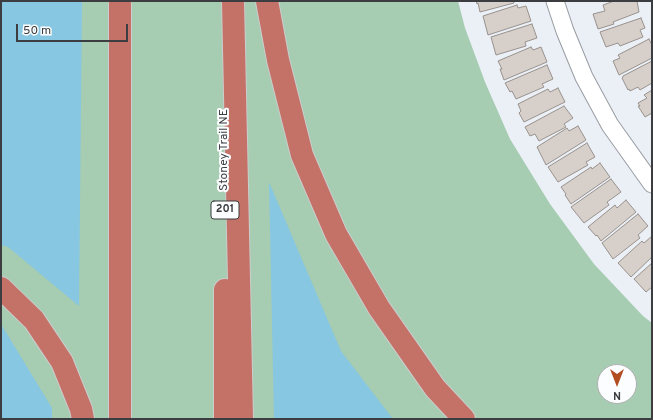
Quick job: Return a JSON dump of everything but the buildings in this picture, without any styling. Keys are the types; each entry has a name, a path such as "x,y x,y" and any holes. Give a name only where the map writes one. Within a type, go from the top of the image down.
{"highway":[{"path":"120,1 120,419"},
{"name":"Stoney Trail NE","path":"224,419 225,1"},
{"path":"233,1 242,419"},
{"path":"268,1 278,60 302,155 336,234 379,308 435,388 464,419"},
{"path":"1,288 34,320 62,362 81,409 83,419"}],"street":[{"path":"555,1 565,31 584,77 610,125 652,184"}],"green space":[{"path":"1,1 458,1 465,28 485,82 510,139 550,204 594,264 643,316 652,323 652,419 1,419"}],"water":[{"path":"1,1 82,1 79,306 8,247 1,245"},
{"path":"269,182 341,351 393,419 274,419"},
{"path":"1,324 52,408 52,419 1,419"}]}
